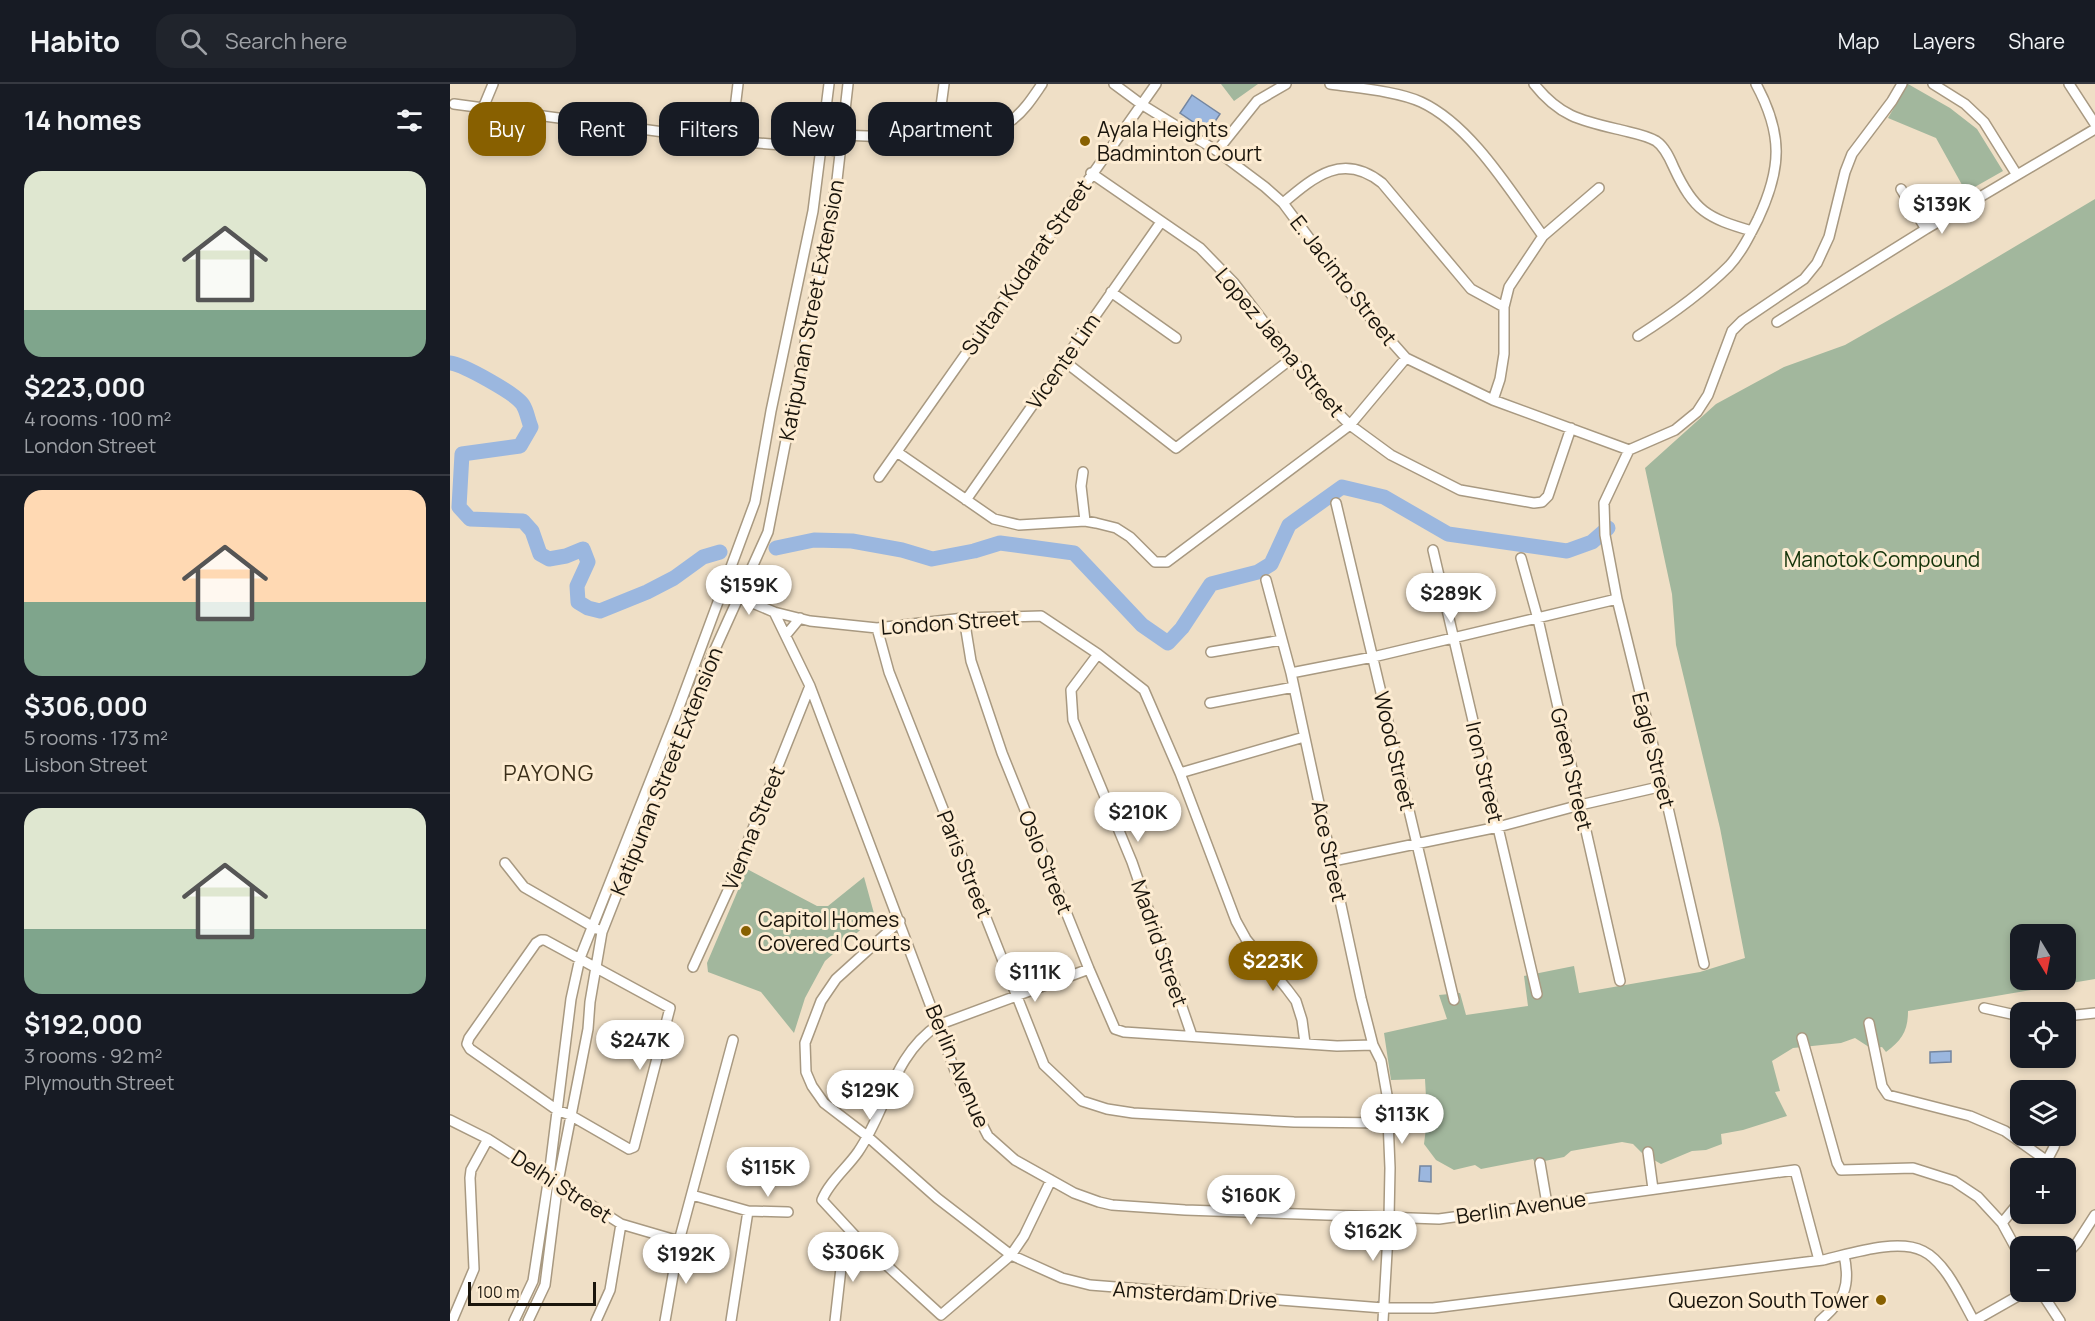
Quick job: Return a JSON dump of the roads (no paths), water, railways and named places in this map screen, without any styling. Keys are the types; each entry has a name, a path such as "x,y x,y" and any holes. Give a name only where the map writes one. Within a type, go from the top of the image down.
{"street":[{"path":"486,102 493,84"},
{"path":"736,102 738,84"},
{"name":"Katipunan Street Extension","path":"827,102 829,84"},
{"name":"Katipunan Street Extension","path":"846,102 848,84"},
{"path":"942,102 944,84"},
{"path":"1014,117 1023,111 1042,84"},
{"name":"E. Jacinto Street","path":"1114,84 1141,104 1217,152 1283,203 1359,305 1407,358 1493,400 1629,450"},
{"name":"Sultan Kudarat Street","path":"879,477 1091,173 1156,84"},
{"path":"1217,152 1257,101 1287,84"},
{"path":"1330,84 1420,101 1450,120 1474,144 1543,236"},
{"path":"1534,84 1544,96 1566,114 1642,135 1658,142 1669,156 1683,186 1707,215 1726,224 1752,231"},
{"path":"1638,336 1685,305 1730,264 1752,231 1775,176 1776,141 1773,122 1756,84"},
{"path":"1629,450 1675,430 1697,412 1708,395 1732,331 1742,321 1804,279 1816,263 1829,237 1845,172 1852,154 1888,107 1902,84"},
{"path":"1933,84 1965,104 1984,122 2017,175"},
{"path":"1777,322 2095,127 2069,84"},
{"path":"454,104 468,106"},
{"path":"546,116 659,131"},
{"name":"Katipunan Street Extension","path":"514,1321 533,1281 549,1176 571,999 580,957 734,563 755,502 771,411 813,211 821,156"},
{"name":"Katipunan Street Extension","path":"528,1321 545,1285 558,1182 588,1029 590,1002 602,932 702,678 768,532 837,180 840,156"},
{"path":"1283,203 1311,180 1325,173 1342,169 1358,169 1372,175 1397,201 1471,289 1504,307"},
{"name":"Lopez Jaena Street","path":"1091,173 1200,248 1234,283 1320,395 1350,425 1392,455 1460,489 1534,503 1542,502 1548,496 1571,428"},
{"path":"1493,400 1500,379 1504,354 1504,307 1509,286 1543,236 1599,188"},
{"path":"1901,189 1926,229"},
{"name":"Vicente Lim","path":"966,500 1161,222"},
{"path":"1111,292 1176,338"},
{"path":"897,452 994,519 1019,525 1085,521 1116,528 1130,537 1155,562 1161,564 1167,562 1350,425 1407,358"},
{"path":"1064,361 1176,448 1291,359"},
{"name":"Eagle Street","path":"1629,450 1604,503 1605,535 1617,599 1664,786 1704,964"},
{"path":"1083,472 1081,486 1085,521"},
{"name":"Wood Street","path":"1336,503 1454,1000"},
{"name":"Iron Street","path":"1433,549 1537,994"},
{"name":"Green Street","path":"1521,558 1538,619 1620,981"},
{"name":"Ace Street","path":"1266,580 1291,673 1351,951 1373,1045 1381,1061 1387,1095 1389,1218 1383,1321"},
{"path":"723,587 740,593 774,612"},
{"path":"1291,673 1373,657 1617,599"},
{"name":"London Street","path":"774,612 810,621 877,628 964,618 1041,616 1098,654 1144,690 1180,773 1236,921 1246,939 1296,1001 1302,1020 1305,1043"},
{"name":"Berlin Avenue","path":"774,612 810,686 957,1077 988,1136 1015,1160 1074,1193 1115,1205 1185,1210 1439,1219 1796,1170 1819,1260"},
{"path":"786,635 800,618"},
{"name":"Oslo Street","path":"964,618 971,660 1002,753 1115,1029 1124,1032 1337,1046 1373,1045"},
{"name":"Paris Street","path":"877,628 889,672 1044,1065 1082,1101 1107,1109 1133,1113 1293,1122 1388,1123"},
{"path":"1211,652 1281,640"},
{"name":"Madrid Street","path":"1098,654 1071,690 1073,720 1132,862 1192,1036"},
{"name":"Vienna Street","path":"693,967 730,886 810,686"},
{"path":"1210,703 1294,687"},
{"path":"1180,773 1304,737"},
{"path":"1333,861 1498,827 1664,786"},
{"path":"646,789 657,793"},
{"path":"505,863 524,887 602,932"},
{"name":"Amsterdam Drive","path":"900,921 836,979 821,1001 805,1043 806,1072 812,1086 824,1103 867,1136 937,1198 1011,1255 1062,1278 1090,1285 1383,1308 1433,1308 1819,1260 1884,1247 1905,1246 1923,1251 1938,1263 1949,1277 1974,1321"},
{"path":"545,940 597,968 670,1009 634,1148 629,1149 557,1110 470,1049 467,1044 536,943 545,940"},
{"path":"1051,1180 1024,1236 1011,1255 943,1314 939,1314 859,1240 823,1202 823,1197 859,1151 911,1048 927,1032 938,1024 1089,969"},
{"path":"1984,1008 2010,1014"},
{"path":"2076,1015 2095,1013"},
{"path":"1869,1023 1882,1086 1888,1095 1970,1116 2005,1131 2037,1158"},
{"path":"1802,1038 1837,1163 1841,1170 1921,1170 1954,1181 1978,1197 2002,1223 2010,1238"},
{"path":"665,1321 679,1241 733,1040"},
{"name":"Delhi Street","path":"450,1120 488,1139 549,1176 621,1224 679,1241"},
{"path":"452,1321 474,1269 470,1178 471,1170 488,1139"},
{"path":"1648,1152 1653,1189"},
{"path":"1540,1163 1547,1204"},
{"path":"692,1195 748,1211 788,1212"},
{"path":"731,1321 748,1211"},
{"path":"2002,1223 2010,1213"},
{"path":"2076,1244 2095,1215"},
{"path":"596,1321 610,1290 621,1224"},
{"path":"835,1321 841,1268 845,1258 859,1240"},
{"path":"1820,1321 1837,1307 1845,1293 1848,1272 1844,1255"},
{"path":"1974,1321 2010,1301"},
{"path":"2048,1302 2060,1321"}],"water":[{"path":"1192,95 1220,114 1208,132 1180,113"},
{"path":"1951,1051 1951,1062 1930,1063 1930,1052"},
{"path":"1420,1166 1431,1166 1431,1182 1419,1181"}],"waterway":[{"path":"450,363 466,368 489,380 519,400 531,427 520,446 462,454 459,507 470,519 523,521 532,531 540,554 549,559 566,556 583,549 588,562 577,586 578,602 600,611 647,592 674,578 703,557 720,552"},
{"path":"776,548 814,540 852,541 902,550 932,559 974,551 1000,543 1074,553 1142,625 1168,643 1182,628 1211,584 1258,572 1271,564 1289,525 1342,487 1384,497 1448,534 1567,551 1592,542 1608,528"}],"place":[{"name":"Ayala Heights Badminton Court","path":"1085,141"},
{"name":"Capitol Homes Covered Courts","path":"746,931"},
{"name":"Quezon South Tower","path":"1881,1300"}],"district":[{"name":"PAYONG","path":"549,773"}],"park label":[{"name":"Manotok Compound","path":"1882,559"}]}
